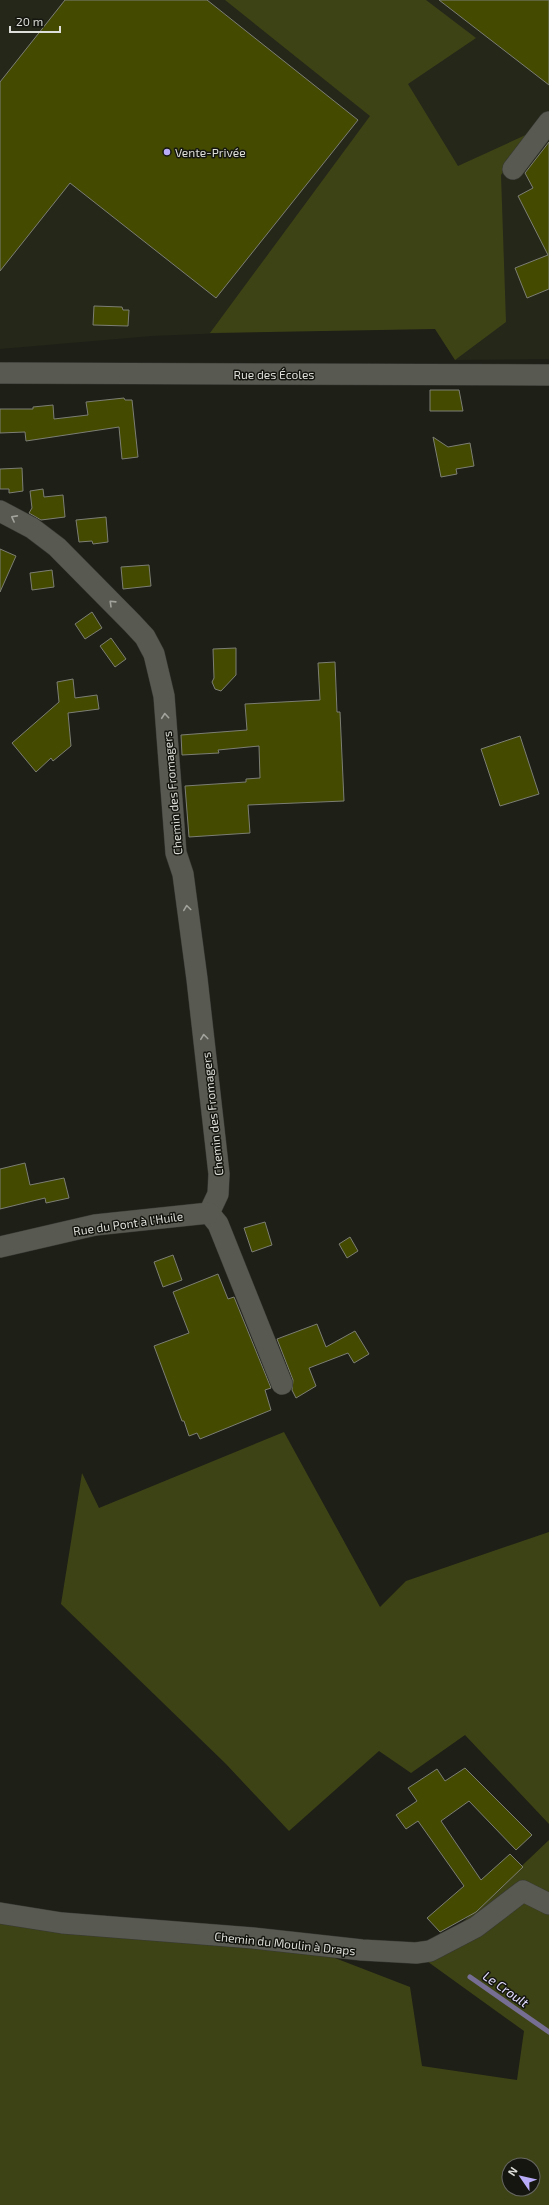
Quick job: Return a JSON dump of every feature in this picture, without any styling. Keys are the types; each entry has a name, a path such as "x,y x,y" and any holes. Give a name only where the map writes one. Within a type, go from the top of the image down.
{"street":[{"path":"513,169 549,122"},
{"name":"Rue des Écoles","path":"0,373 549,375"},
{"name":"Chemin des Fromagers","path":"0,511 32,528 56,547 145,637 154,654 164,696 176,853 183,874 214,1125 218,1194 209,1213"},
{"path":"209,1213 218,1224 282,1384"},
{"name":"Rue du Pont à l'Huile","path":"0,1247 95,1225 209,1213"},
{"name":"Chemin du Moulin à Draps","path":"0,1913 62,1923 253,1938 362,1950 416,1953 430,1951 476,1928 523,1891 549,1904"}],"shaded area":[{"path":"0,0 549,0 549,359 455,360 436,329 402,326 152,336 0,349"}],"green space":[{"path":"225,0 426,0 476,38 408,84 458,166 530,133 501,175 506,322 455,360 435,329 210,333 370,116"},
{"path":"284,1432 380,1607 406,1581 549,1532 549,1824 465,1735 411,1773 379,1751 289,1831 226,1764 61,1604 82,1473 99,1508"},
{"path":"549,1840 549,2205 0,2205 0,1902 137,1934 322,1953 410,1987 422,2066 517,2080 524,2031 424,1959"}],"building":[{"name":"Vente-Privée","path":"65,0 207,0 358,120 216,298 70,183 0,271 0,82"},
{"path":"439,0 549,0 549,85"},
{"path":"549,142 549,289 527,298 515,268 548,255 518,196 533,188 525,173"},
{"path":"94,306 122,307 123,310 129,310 128,326 93,325"},
{"path":"430,390 459,390 463,411 430,411"},
{"path":"124,398 125,400 132,400 138,457 122,459 119,427 26,441 25,432 0,433 0,409 33,409 33,407 53,405 54,419 88,415 86,402"},
{"path":"433,437 448,447 470,443 474,466 456,469 457,474 441,477"},
{"path":"22,468 23,491 9,493 9,489 0,489 0,469"},
{"path":"43,489 44,497 63,495 65,517 41,520 29,513 32,508 30,491"},
{"path":"106,517 108,542 93,544 92,541 79,542 76,520"},
{"path":"0,549 16,556 0,592"},
{"path":"149,565 151,586 123,589 121,567"},
{"path":"52,570 54,587 32,590 30,573"},
{"path":"92,612 102,628 85,639 75,624"},
{"path":"111,638 126,659 115,667 100,646"},
{"path":"236,648 236,675 221,691 215,689 212,682 214,678 213,649"},
{"path":"335,662 337,712 340,712 344,801 248,805 250,833 189,837 185,786 246,782 246,779 260,778 259,746 218,750 219,753 182,755 181,735 247,730 245,704 320,700 318,663"},
{"path":"73,679 75,698 97,695 99,709 68,713 71,746 53,761 51,758 36,772 12,743 59,702 57,682"},
{"path":"520,736 539,794 500,806 481,749"},
{"path":"25,1163 30,1185 64,1178 69,1198 46,1203 45,1198 0,1209 0,1169"},
{"path":"265,1222 272,1245 252,1252 244,1228"},
{"path":"350,1237 358,1251 347,1258 339,1244"},
{"path":"173,1255 182,1280 163,1287 154,1262"},
{"path":"218,1274 228,1299 234,1297 271,1388 265,1390 271,1410 200,1439 197,1433 189,1436 154,1346 189,1333 173,1292"},
{"path":"317,1324 326,1347 355,1331 369,1354 354,1363 348,1353 309,1368 316,1386 296,1398 292,1390 293,1380 277,1339"},
{"path":"465,1768 532,1835 516,1850 469,1801 441,1821 481,1880 510,1854 523,1867 476,1912 440,1932 427,1918 464,1886 418,1821 406,1829 396,1815 417,1801 408,1788 437,1769 445,1781"}],"waterway":[{"name":"Le Croult","path":"470,1977 549,2032"}],"place":[{"name":"Vente-Privée","path":"167,152"}]}
